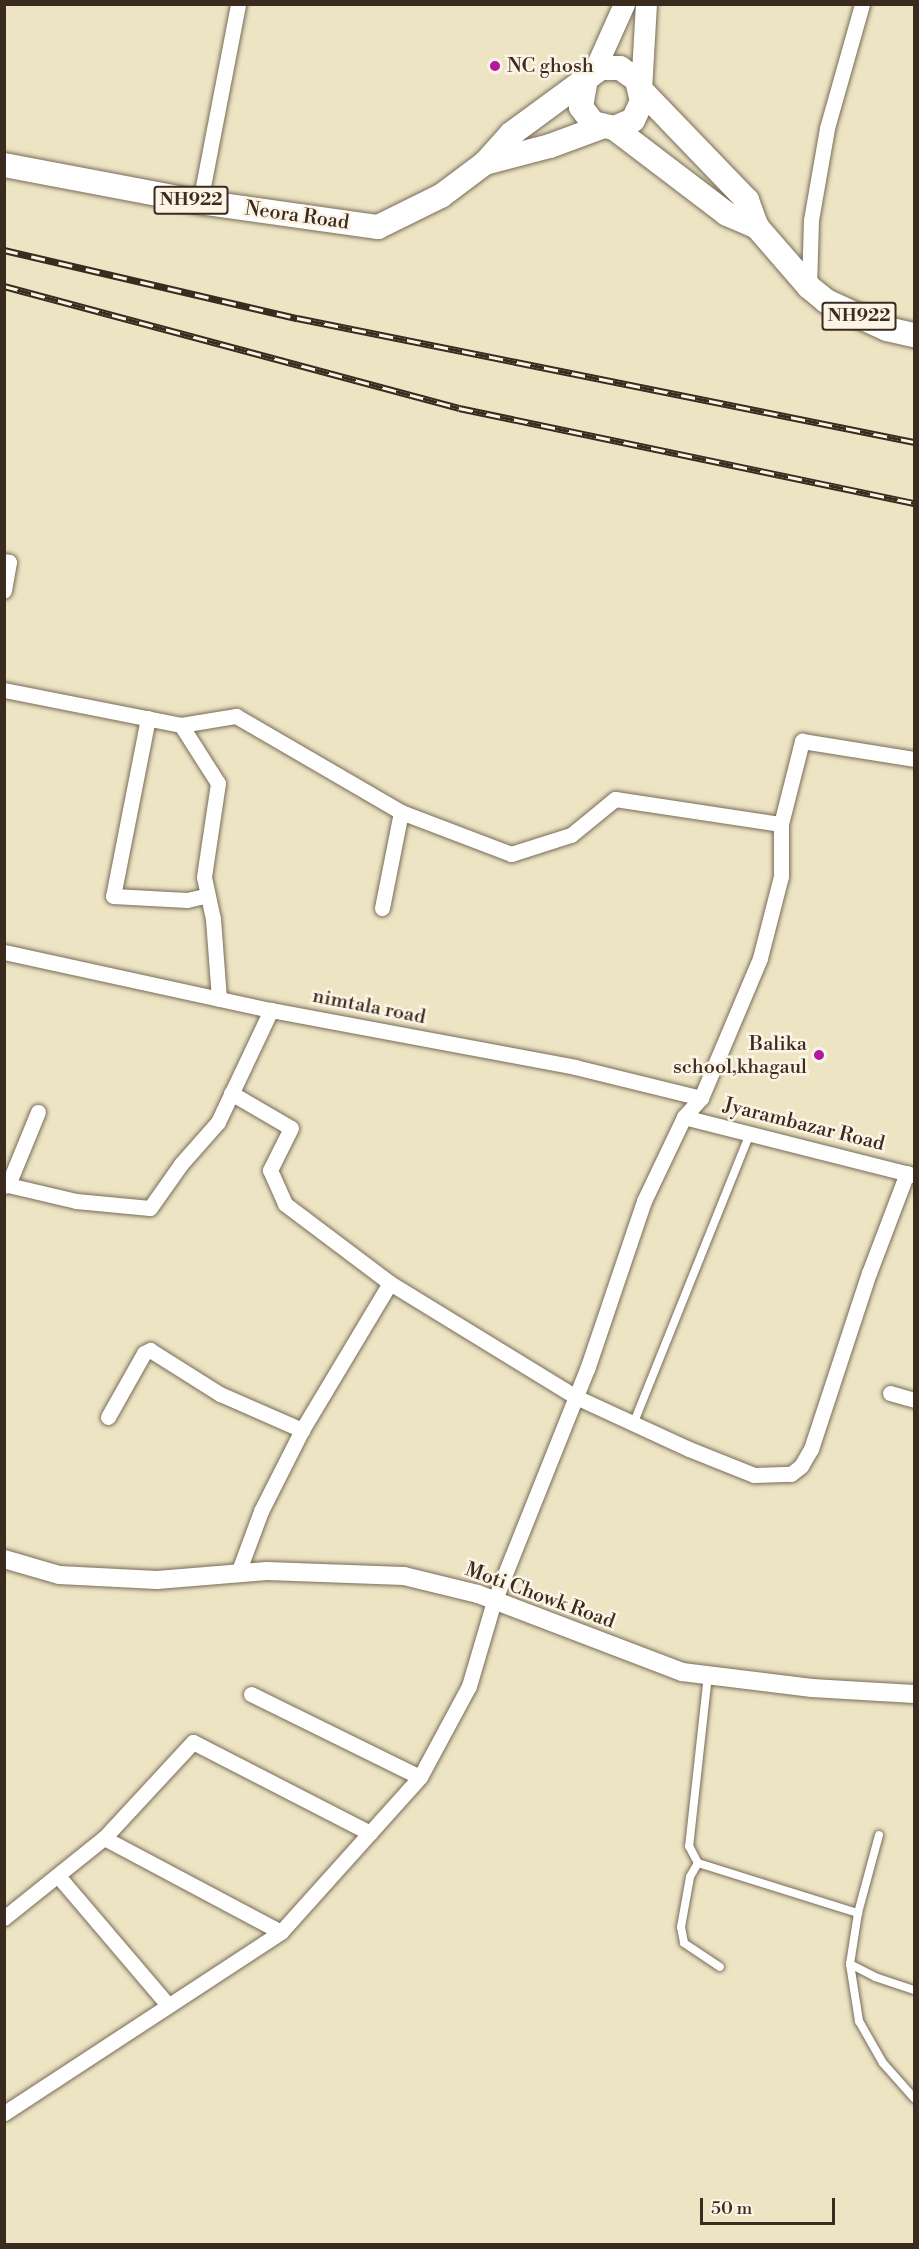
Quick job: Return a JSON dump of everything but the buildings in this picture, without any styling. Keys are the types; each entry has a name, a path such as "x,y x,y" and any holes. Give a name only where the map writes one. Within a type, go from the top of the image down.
{"main road":[{"path":"624,4 589,76 581,107 728,214 757,227"},
{"path":"485,163 550,146 633,120 639,111 646,4"},
{"path":"485,163 511,134 589,76 620,68 637,80 641,90 747,200 757,227 808,287"},
{"name":"Neora Road","path":"4,165 200,202 378,227 441,196 485,163"},
{"name":"NH922","path":"808,287 826,301 887,329 915,336"}],"street":[{"path":"200,202 238,4"},
{"path":"808,287 811,220 827,128 862,4"},
{"path":"4,561 9,562 4,591"},
{"path":"4,690 181,725 236,716 401,812 511,854 571,835 615,799 782,824"},
{"path":"148,718 114,896 187,900 206,896"},
{"path":"181,725 218,783 204,877 206,896 213,920 219,999"},
{"path":"4,2113 281,1932 420,1777 469,1686 494,1601 576,1397 644,1201 684,1117 700,1098 760,958 781,876 782,824 802,741 915,759"},
{"path":"382,908 401,812"},
{"name":"nimtala road","path":"4,952 271,1010 575,1067 700,1098"},
{"path":"38,1112 6,1186 76,1201 150,1208 181,1164 218,1122 271,1010"},
{"path":"231,1093 291,1128 270,1170 285,1204 390,1283 576,1397 689,1449 754,1474 790,1474 801,1466 821,1422 869,1273 911,1174"},
{"name":"Jyarambazar Road","path":"684,1117 911,1174"},
{"path":"238,1573 261,1511 302,1430 390,1283"},
{"path":"108,1416 144,1353 150,1350 220,1394 302,1430"},
{"path":"890,1393 915,1401"},
{"name":"Moti Chowk Road","path":"4,1559 59,1575 157,1580 267,1570 404,1576 494,1601 682,1672 812,1688 915,1694"},
{"path":"251,1694 420,1777"},
{"path":"4,1918 59,1877 104,1838 193,1742 370,1833"},
{"path":"104,1838 281,1932"},
{"path":"59,1877 168,2006"}],"lane":[{"path":"634,1422 750,1133"},
{"path":"708,1675 689,1846 698,1863 858,1913"},
{"path":"879,1835 858,1913 850,1964 859,2021 883,2063 915,2098"},
{"path":"698,1863 690,1876 681,1927 684,1944 720,1967"},
{"path":"850,1964 875,1977 915,1990"}],"railway":[{"path":"4,250 297,318 914,442"},
{"path":"4,286 459,408 914,503"}],"place":[{"name":"NC ghosh","path":"495,66"},
{"name":"Balika school,khagaul","path":"819,1055"}]}
